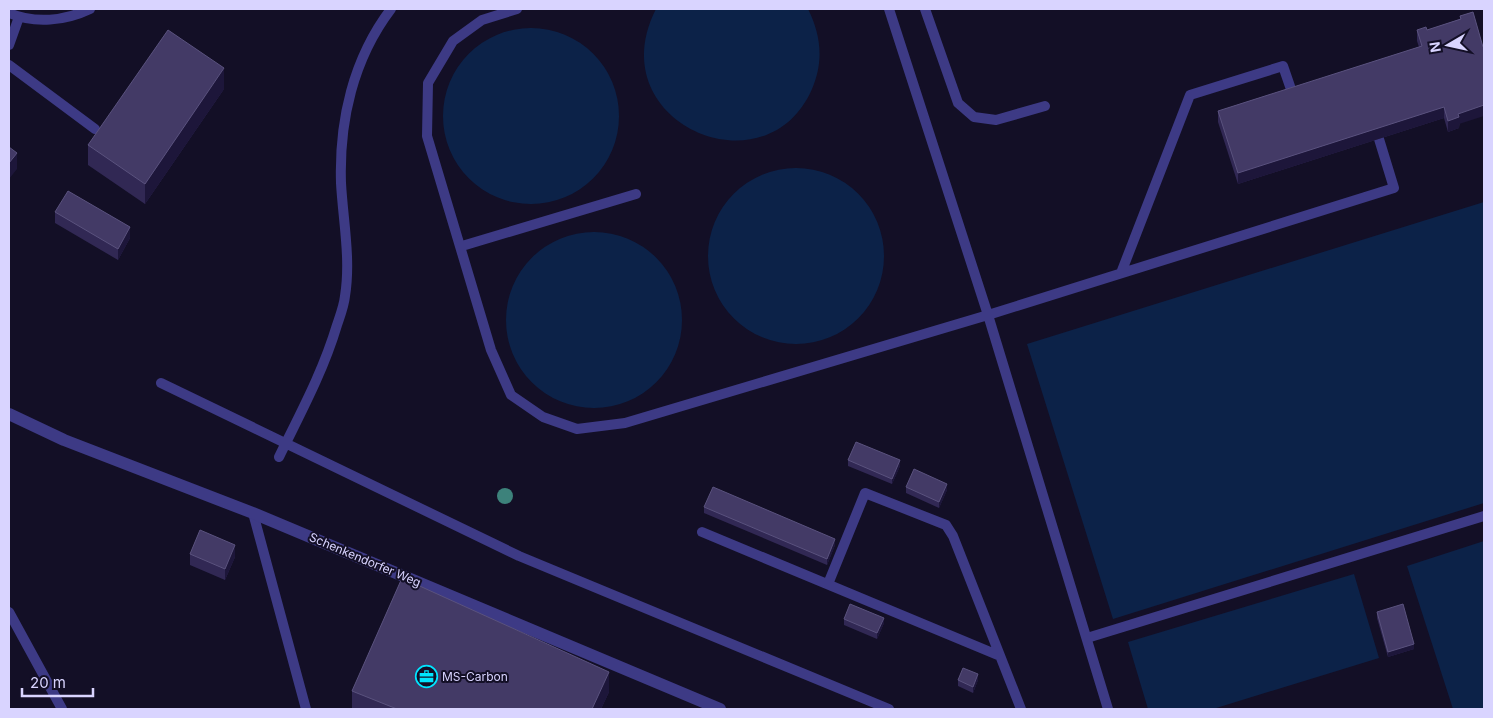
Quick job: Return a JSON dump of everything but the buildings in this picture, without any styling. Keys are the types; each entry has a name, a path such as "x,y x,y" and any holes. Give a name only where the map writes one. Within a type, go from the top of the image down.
{"street":[{"name":"Schenkendorfer Weg","path":"9,414 64,440 253,513 720,709"}],"lane":[{"path":"9,14 19,17 57,19 90,9"},
{"path":"279,457 306,403 331,344 345,297 347,241 342,184 341,132 355,77 378,26 392,9"},
{"path":"516,9 482,20 453,41 428,82 427,136 462,246 491,350 511,395 543,417 577,429 625,423 988,315 1394,188 1379,139"},
{"path":"889,9 988,315 1108,709"},
{"path":"925,9 958,103 974,117 996,120 1045,106"},
{"path":"9,45 19,17"},
{"path":"9,65 95,129"},
{"path":"1121,273 1190,95 1283,66 1294,98"},
{"path":"462,246 636,194"},
{"path":"161,382 519,556 889,709"},
{"path":"828,584 866,493 946,525 953,536 1021,709"},
{"path":"253,513 306,709"},
{"path":"1087,638 1484,516"},
{"path":"702,532 1000,656"},
{"path":"9,612 62,709"}],"water":[{"path":"656,9 808,9 816,29 819,48 818,68 812,89 790,121 760,137 727,140 695,131 668,112 649,84 644,49"},
{"path":"522,28 540,28 573,38 599,60 609,74 615,90 619,116 615,142 609,158 587,184 573,194 557,200 540,204 522,204 489,194 463,172 453,158 447,142 443,125 443,107 453,74 475,48 489,38 505,32"},
{"path":"787,168 805,168 838,178 864,200 874,214 880,230 884,256 880,282 874,298 852,324 838,334 822,340 805,344 787,344 754,334 728,312 718,298 712,282 708,265 708,247 718,214 740,188 754,178 770,172"},
{"path":"1484,202 1484,503 1113,619 1027,344"},
{"path":"585,232 603,232 636,242 662,264 672,278 678,294 682,320 678,346 672,362 650,388 636,398 620,404 603,408 585,408 552,398 526,376 516,362 510,346 506,329 506,311 516,278 538,252 552,242 568,236"},
{"path":"1484,541 1484,709 1453,709 1407,566"},
{"path":"1354,574 1379,658 1213,709 1148,709 1128,642"}],"place":[{"name":"MS-Carbon","path":"426,677"}]}
